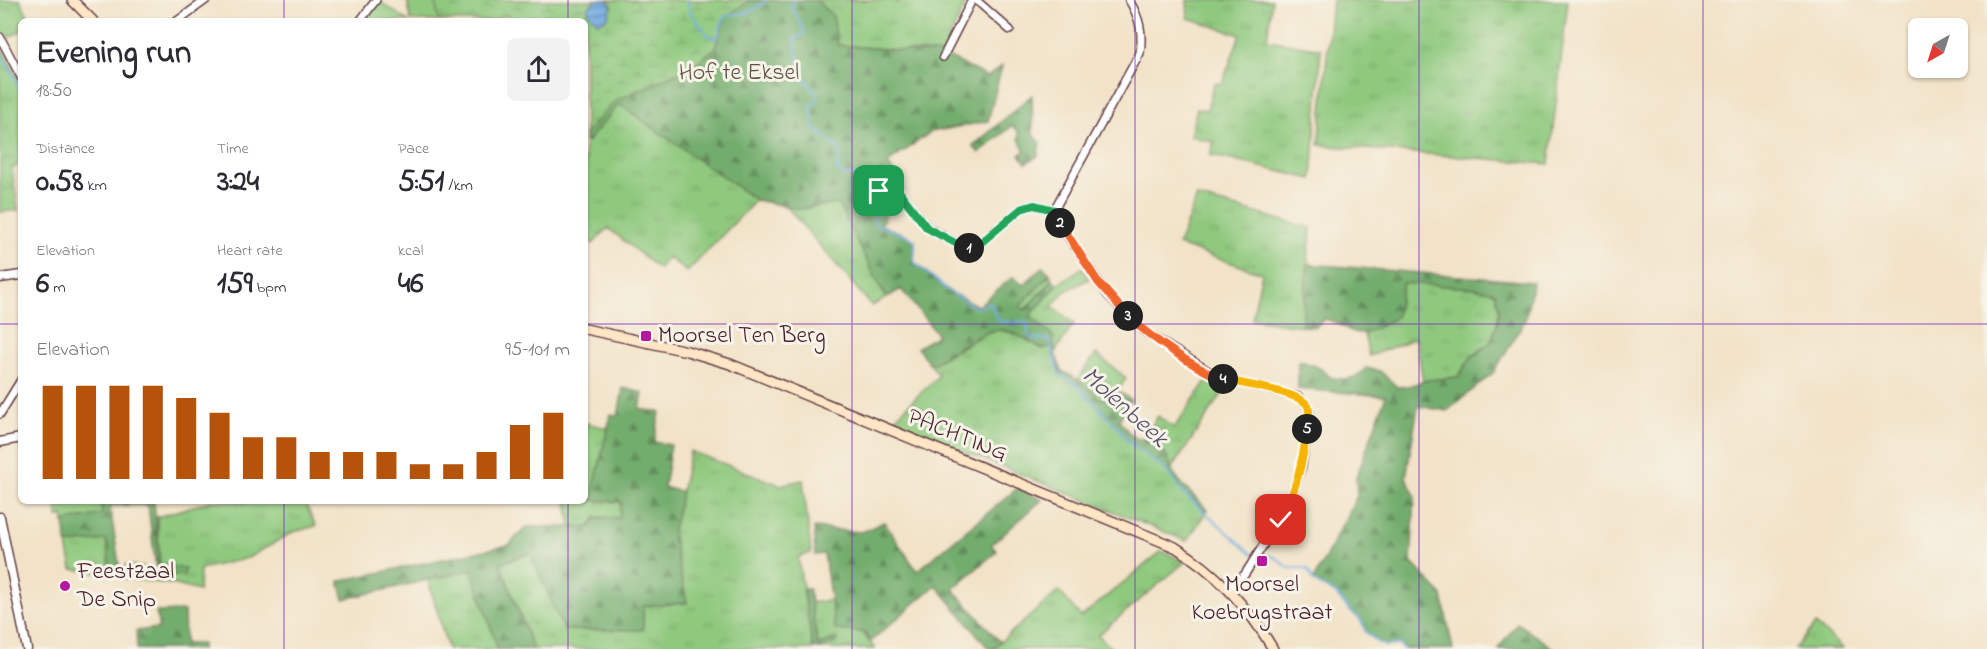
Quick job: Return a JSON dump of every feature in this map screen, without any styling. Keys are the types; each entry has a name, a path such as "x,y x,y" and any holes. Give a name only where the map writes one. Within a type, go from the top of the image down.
{"main road":[{"path":"72,0 90,18"},
{"name":"PACHTING","path":"588,330 687,351 740,369 1175,547 1212,573 1229,590 1264,633 1273,649"}],"street":[{"path":"181,18 206,0"},
{"path":"362,18 376,0"},
{"path":"943,57 974,0 1010,30"},
{"path":"1054,210 1140,53 1141,29 1137,14 1129,0"},
{"path":"0,37 18,71"},
{"path":"879,191 897,189 927,228 963,247 970,248 977,246 1021,209 1034,205 1054,210"},
{"path":"1054,210 1064,231 1103,288 1132,321 1148,334 1220,378 1293,395 1308,406 1310,413 1302,466 1288,506 1245,574 1229,590"},
{"path":"0,278 18,275"},
{"path":"0,414 18,385"},
{"path":"0,442 18,439"},
{"path":"0,517 27,649"}],"green space":[{"path":"0,0 20,0 29,18 18,18 18,32 7,40 4,41 0,33"},
{"path":"407,0 436,0 439,18 410,18"},
{"path":"440,0 596,0 588,8 588,12 599,23 608,17 612,6 607,0 750,0 723,21 715,48 693,65 615,101 588,131 588,18 509,18 507,15 498,18 438,18 436,4"},
{"name":"Hof te Eksel","path":"750,0 816,0 833,16 838,45 942,54 987,77 1002,66 988,121 931,132 888,163 903,190 896,194 881,225 915,241 914,262 950,292 978,306 1013,277 1023,285 1043,267 1050,274 1020,306 1024,310 1053,280 1058,284 1030,316 1052,335 1062,371 1082,382 1102,400 1105,397 1112,401 1118,391 1131,400 1119,420 1133,436 1152,441 1161,447 1176,477 1208,511 1206,512 1183,493 1163,468 1126,440 1120,430 1078,386 1062,376 1052,346 1044,349 1004,330 991,331 931,365 917,348 938,335 901,289 886,298 838,204 799,209 756,200 619,104 588,140 588,131 615,101 693,65 715,48 727,15"},
{"path":"816,0 892,0 897,3 899,0 961,0 966,3 942,54 837,45 833,16"},
{"path":"1187,0 1272,0 1267,40 1321,49 1312,179 1210,155 1214,142 1190,136 1197,108 1207,110 1214,83 1222,84 1240,35 1188,18"},
{"path":"1332,0 1568,0 1549,164 1319,145"},
{"path":"379,1 404,18 366,18"},
{"path":"0,44 18,77 18,165 12,168 18,210 0,212"},
{"path":"1032,95 1033,134 1040,142 1038,156 1026,163 1020,154 1025,151 1019,139 1019,132 1012,126 979,153 973,146"},
{"path":"619,104 756,200 687,272 668,257 659,269 608,228 593,244 588,240 588,140"},
{"path":"1197,197 1311,228 1302,326 1252,319 1262,273 1178,245"},
{"path":"838,204 886,298 872,306 786,206 799,209"},
{"path":"1308,264 1533,282 1525,321 1493,373 1447,411 1418,406 1406,477 1415,496 1411,562 1442,595 1453,649 1404,649 1399,644 1386,646 1377,642 1366,632 1360,619 1336,594 1313,581 1357,496 1356,478 1386,396 1298,389 1298,361 1316,366 1330,377 1341,379 1354,377 1366,368 1380,371 1397,387 1428,380 1458,377 1472,356 1490,343 1497,325 1499,309 1495,292 1474,288 1403,283 1396,317 1374,330 1357,333 1324,319 1316,327 1302,326"},
{"path":"1082,268 1089,279 1064,292 1052,306 1074,324 1055,352 1052,335 1029,316 1058,284"},
{"path":"1050,274 1053,280 1024,310 1019,306"},
{"path":"1403,283 1474,288 1495,292 1499,309 1497,325 1490,343 1472,356 1458,377 1423,381 1416,338 1369,356 1364,334 1396,317"},
{"path":"999,330 1017,334 1041,348 1052,346 1061,376 1078,386 1120,430 1126,440 1163,468 1183,493 1206,512 1187,541 891,422 939,375 931,365 987,332"},
{"path":"1096,354 1126,378 1111,402 1103,401 1077,380"},
{"path":"1209,377 1228,385 1171,470 1162,449 1154,441 1142,439 1158,416 1174,428"},
{"path":"623,388 643,393 640,409 660,412 654,442 671,445 664,487 682,492 672,534 687,603 643,606 643,630 564,630 530,553 500,563 533,649 498,649 472,570 344,599 339,581 509,545 526,527 590,527 596,517 619,518 621,502 591,500 611,414 618,416"},
{"path":"588,424 608,428 592,500 622,502 619,518 596,517 590,527 571,527 567,504 588,504"},
{"path":"690,451 780,485 803,480 811,553 798,557 813,649 533,649 500,563 531,553 564,630 643,629 643,606 686,603 672,534"},
{"path":"1018,488 1042,500 991,545 997,551 953,589 1000,642 992,649 989,649 936,585 870,642 863,632 835,630 824,554 815,555 814,528 862,532 884,522 917,571"},
{"path":"56,504 101,504 102,514 64,522 63,516 58,517"},
{"path":"101,504 154,504 160,566 185,568 184,576 172,577 172,584 148,581 156,569 148,505 110,506 119,565 115,574 111,575 106,540 67,544 64,522 102,514"},
{"path":"200,504 305,504 316,526 293,532 248,558 200,569 199,591 172,584 172,577 177,575 160,566 157,517"},
{"path":"106,540 111,575 72,569 67,544"},
{"path":"1162,551 1185,562 1098,635 1112,649 992,649 1059,591 1081,617"},
{"path":"126,565 156,569 148,581 120,578"},
{"path":"472,570 498,649 448,649 428,580"},
{"path":"803,589 809,589 817,644 837,639 837,643 813,649"},
{"path":"831,600 835,629 863,632 875,649 817,649 837,642 836,639 818,644 811,603"},
{"path":"184,611 185,644 202,644 202,649 137,649 136,631 159,628 156,612"},
{"path":"1517,623 1554,649 1498,649"},
{"path":"1816,624 1843,649 1795,649"}],"water":[{"path":"596,0 607,0 612,6 608,17 599,23 588,12 588,8"}],"waterway":[{"name":"Molenbeek","path":"687,0 691,13 708,35 715,39 726,17 754,10 767,0"},
{"name":"Molenbeek","path":"793,0 791,5 804,30 803,35 795,39 801,74 818,95 818,100 811,105 813,127 838,148 840,156 836,166 840,173 844,176 855,174 870,190"},
{"path":"0,51 18,85"},
{"name":"Molenbeek","path":"879,197 883,202 874,221 875,224 908,236 915,241 914,262 950,292 975,307 979,308 988,303 992,305 1000,321 1023,321 1027,323 1029,337 1050,341 1059,374 1078,386 1120,430 1126,440 1163,468 1183,493 1252,554"},
{"name":"Molenbeek","path":"1265,555 1275,557 1288,568 1308,570 1313,581 1336,594 1360,619 1366,632 1377,642 1386,646 1399,644 1404,649"}],"place":[{"name":"Moorsel Ten Berg","path":"646,336"},
{"name":"Moorsel Koebrugstraat","path":"1262,561"},
{"name":"Feestzaal De Snip","path":"65,586"}],"route":[{"path":"879,191 897,189 927,228 963,247 970,248 977,246 1021,209 1034,205 1054,210 1064,231 1107,294 1132,321 1148,334 1220,378 1293,395 1304,401 1310,413 1302,466 1295,490 1281,520"}]}
